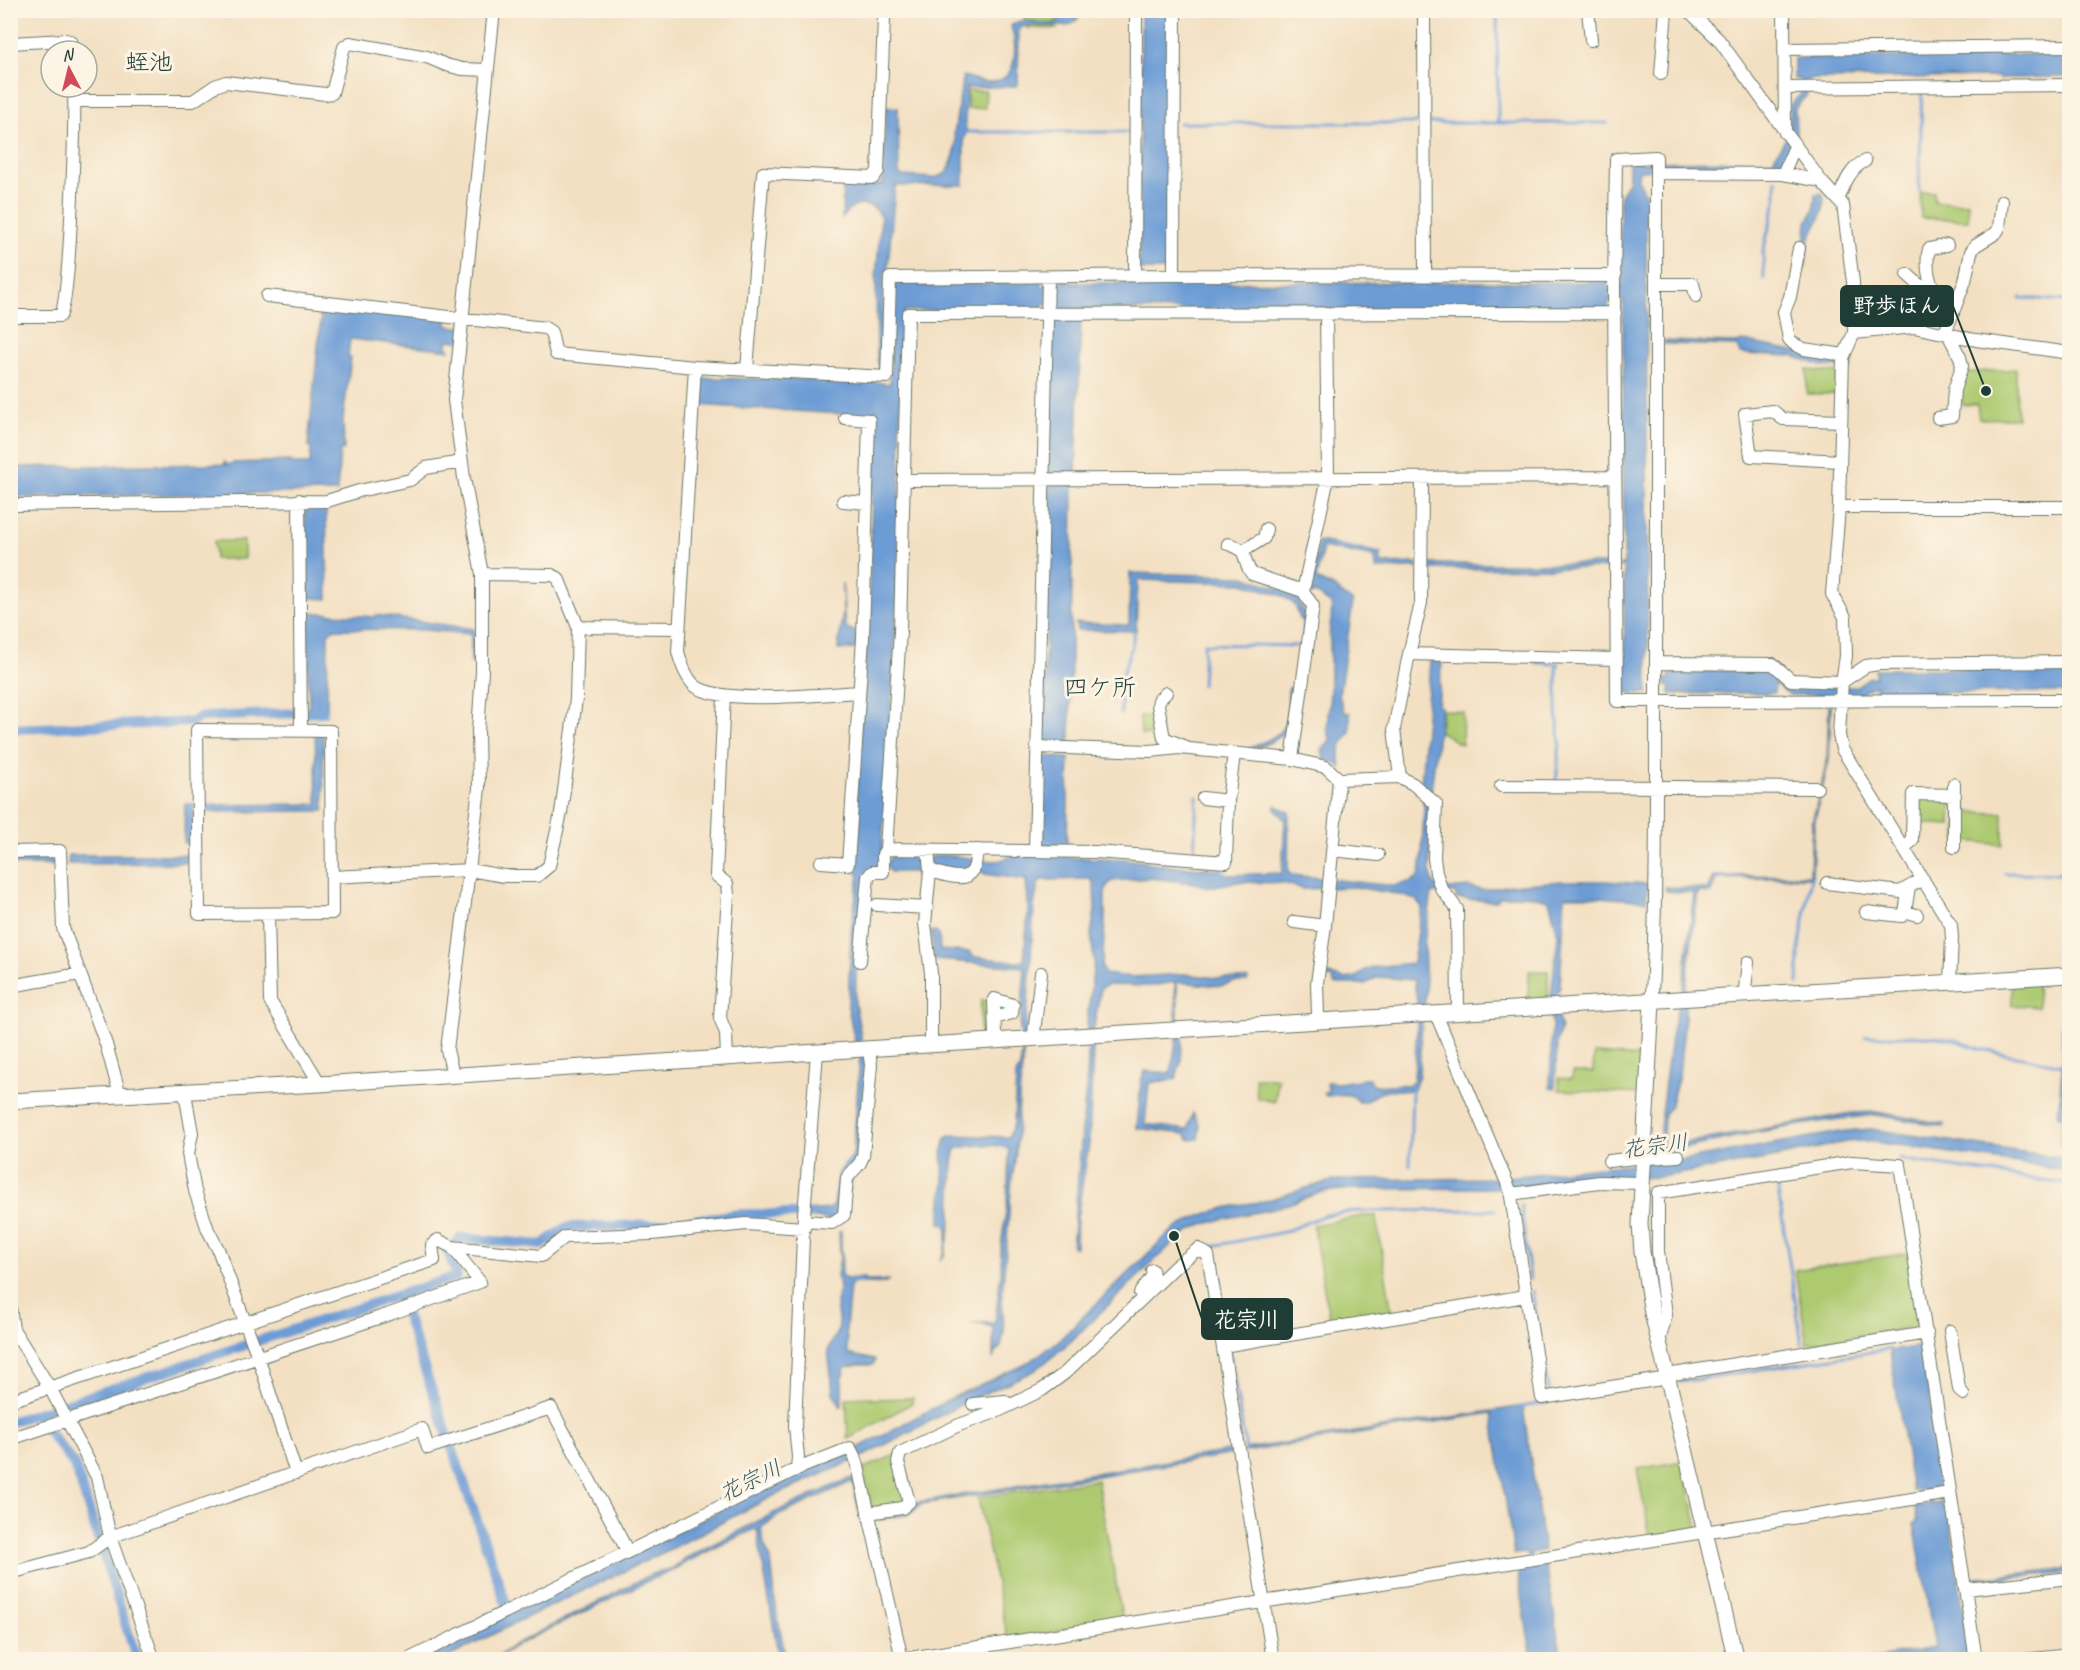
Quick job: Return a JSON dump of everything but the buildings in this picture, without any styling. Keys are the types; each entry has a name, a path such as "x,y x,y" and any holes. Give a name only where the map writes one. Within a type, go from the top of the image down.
{"street":[{"path":"453,1074 447,1050 479,788 478,731 482,671 482,574 462,462 454,400 494,10"},
{"path":"747,369 763,173 873,178 878,171 886,10"},
{"path":"1135,276 1136,10"},
{"path":"1174,10 1174,275"},
{"path":"1424,10 1425,276"},
{"path":"1588,10 1591,40"},
{"path":"1661,74 1666,10"},
{"path":"1688,10 1719,40 1821,181 1843,205 1853,282 1854,333 1844,355 1839,507 1832,594 1845,617 1846,656 1839,735 1842,749 1951,925 1950,982"},
{"path":"1784,10 1785,133"},
{"path":"10,43 39,41"},
{"path":"10,315 60,316 63,310 68,271 74,101 194,101 215,86 226,82 332,93 344,47 350,43 427,57 462,69 488,70"},
{"path":"1784,50 2070,46"},
{"path":"1785,88 2070,85"},
{"path":"1783,174 1795,146"},
{"path":"1736,1659 1659,1343 1642,1252 1642,1181 1645,1158 1656,899 1656,701 1656,663 1657,284 1656,158 1616,159 1617,701 1656,701 1842,701 2070,700"},
{"path":"1838,200 1846,181 1858,164 1865,161"},
{"path":"1656,173 1783,174 1821,181"},
{"path":"1946,334 1965,282 1971,252 1975,246 1996,233 1999,228 2002,201"},
{"path":"1934,290 1931,285 1927,256 1929,249 1947,245"},
{"path":"1799,248 1790,297 1784,312 1789,339 1804,348 1844,355"},
{"path":"1907,274 1919,285 1934,290 1948,301 1953,314"},
{"path":"267,296 549,330 556,354 695,369 747,369 887,377 890,278 1048,280 1174,275 1425,276 1615,282"},
{"path":"1035,851 1048,280"},
{"path":"1657,284 1693,284 1696,296"},
{"path":"860,961 868,878 872,872 882,872 883,854 886,849 900,631 908,314 1047,311 1326,313 1615,309"},
{"path":"1303,591 1328,478 1326,313"},
{"path":"1854,333 1914,327 1976,340 2070,352"},
{"path":"1938,418 1952,416 1954,390 1962,366 1960,357 1946,334"},
{"path":"695,369 678,652 683,669 693,684 705,692 724,695 763,697 859,692"},
{"path":"1840,461 1750,456 1745,414 1773,411 1783,419 1841,421"},
{"path":"821,862 848,864 863,638 868,420 845,418"},
{"path":"10,505 327,501 359,491 410,480 426,468 462,462"},
{"path":"903,480 1615,477"},
{"path":"1400,777 1394,729 1421,603 1422,479"},
{"path":"299,500 301,731"},
{"path":"843,501 867,503"},
{"path":"1839,507 2070,507"},
{"path":"1244,551 1263,538 1266,529"},
{"path":"1228,544 1240,547 1244,551 1248,569 1252,574 1303,591 1313,606 1292,759"},
{"path":"332,877 469,870 504,876 537,876 549,866 561,813 572,738 579,645 578,627 558,578 552,575 482,574"},
{"path":"578,627 679,628"},
{"path":"1409,654 1616,659"},
{"path":"1656,663 1773,664 1791,680 1842,682 1866,666 1879,664 2070,662"},
{"path":"1166,693 1159,700 1158,705 1164,738 1191,749"},
{"path":"724,695 716,875 727,884 728,895 720,1017 726,1033 727,1059"},
{"path":"197,730 301,731 331,731 332,913 199,915 197,730"},
{"path":"1037,747 1150,751 1179,748 1234,753 1292,759 1326,767 1339,779 1400,777 1413,784 1436,804 1434,858 1436,873 1441,888 1457,909 1458,1013"},
{"path":"886,849 1096,852 1226,862 1228,801 1234,753"},
{"path":"1323,1021 1318,1015 1317,983 1325,926 1339,779"},
{"path":"1501,786 1817,788"},
{"path":"1904,848 1912,840 1913,794 1954,789 1954,847"},
{"path":"1203,798 1228,801"},
{"path":"928,850 930,870 926,924 931,973 931,1040"},
{"path":"930,870 953,878 969,875 973,872 977,850"},
{"path":"1332,850 1378,855"},
{"path":"10,852 60,851 63,928 106,1044 120,1095"},
{"path":"1827,883 1900,892 1923,879"},
{"path":"1909,887 1905,912 1917,915"},
{"path":"1883,913 1886,891"},
{"path":"878,904 927,908"},
{"path":"1866,912 1902,916"},
{"path":"268,915 270,1001 321,1084"},
{"path":"1294,922 1325,926"},
{"path":"1745,989 1748,962"},
{"path":"1034,1033 1041,973"},
{"path":"10,986 80,974"},
{"path":"10,1101 185,1093 453,1074 1458,1013 1652,998 2070,975"},
{"path":"1436,1014 1511,1192 1542,1398 1927,1333"},
{"path":"995,1018 996,1041"},
{"path":"10,1401 434,1260 432,1245 438,1240 452,1247 541,1256 565,1237 652,1234 746,1224 832,1223 844,1215 847,1178 863,1156 871,1065 869,1050"},
{"path":"797,1469 795,1426 804,1224 817,1053"},
{"path":"185,1093 192,1133 188,1154 195,1191 258,1357 296,1473"},
{"path":"1609,1161 1678,1156"},
{"path":"1659,1343 1666,1315 1658,1251 1658,1193 1852,1161 1900,1165 1976,1659"},
{"path":"1511,1192 1599,1182 1642,1181"},
{"path":"10,1439 387,1315 480,1282 452,1247"},
{"path":"868,1513 902,1508 909,1502 898,1462 900,1454 959,1425 998,1411 1042,1390 1065,1373 1176,1266 1198,1249 1208,1255 1273,1659"},
{"path":"1141,1300 1139,1295 1153,1275 1152,1270"},
{"path":"1223,1346 1526,1296"},
{"path":"10,1308 13,1329 50,1388 97,1477 110,1538 154,1659"},
{"path":"1950,1331 1959,1389 1963,1394"},
{"path":"1070,1352 1102,1337"},
{"path":"973,1404 1005,1401"},
{"path":"10,1573 89,1552 110,1538 422,1429 428,1448 551,1408 628,1552"},
{"path":"406,1659 797,1469 850,1448 857,1462 900,1659 1950,1493"},
{"path":"1966,1589 2070,1578"},
{"path":"2022,1659 2070,1655"}],"green space":[{"path":"1029,11 1061,11 1057,21 1052,25 1057,29 1027,28 1024,19"},
{"path":"967,91 986,91 985,108 968,109"},
{"path":"1920,192 1934,192 1935,202 1968,203 1968,220 1921,218"},
{"path":"2016,369 2017,418 1979,419 1977,404 1963,405 1959,388 1963,373"},
{"path":"1807,370 1837,373 1837,394 1807,394"},
{"path":"214,541 244,541 244,559 215,559"},
{"path":"1442,710 1463,712 1462,744 1440,732"},
{"path":"1140,716 1158,717 1161,736 1141,735"},
{"path":"1916,797 1952,799 1951,825 1915,823"},
{"path":"1957,812 2003,813 2003,845 1957,840"},
{"path":"1529,971 1548,971 1548,998 1528,1000"},
{"path":"2037,983 2038,1007 2012,1005 2012,985"},
{"path":"981,1000 992,1002 993,1032 980,1033"},
{"path":"1594,1054 1642,1057 1640,1094 1559,1090 1559,1078 1572,1079 1573,1072 1593,1072"},
{"path":"1255,1078 1278,1078 1275,1102 1257,1098"},
{"path":"2069,1093 2069,1147 2060,1145 2062,1120 2066,1120"},
{"path":"1363,1216 1376,1216 1392,1314 1330,1324 1313,1225"},
{"path":"1909,1253 1919,1323 1916,1327 1807,1344 1795,1270"},
{"path":"871,1397 871,1399 913,1398 912,1403 848,1439 846,1398"},
{"path":"899,1453 906,1501 901,1506 872,1509 863,1469"},
{"path":"1682,1461 1698,1528 1650,1536 1637,1469"},
{"path":"1097,1480 1123,1621 1008,1639 978,1498"}],"water":[{"path":"1064,11 1081,11 1071,24 1035,25 1019,29 1018,84 1016,86 966,88 965,127 967,131 964,138 964,185 895,186 888,267 884,275 880,370 877,359 876,279 881,217 873,207 862,205 851,209 842,218 843,183 879,185 883,183 886,106 898,108 899,173 902,176 935,178 947,173 955,149 954,134 963,76 990,82 1006,76 1014,61 1015,52 1011,26 1023,21 1056,23"},
{"path":"1141,11 1168,11 1170,270 1139,270"},
{"path":"2069,54 2069,77 2003,78 2000,80 1999,77 1807,79 1807,95 1795,108 1796,133 1778,170 1639,170 1638,179 1646,195 1648,693 1625,693 1624,567 1619,566 1624,564 1623,300 1609,300 1608,309 1057,310 1057,303 1042,304 1043,308 904,311 899,432 901,435 897,609 881,865 871,870 857,952 855,1004 862,1041 855,1042 848,1007 851,932 859,875 852,868 870,573 874,416 697,405 698,378 859,380 890,384 892,285 897,281 919,281 919,285 1041,281 1042,287 1057,286 1058,281 1071,281 1072,283 1608,282 1608,290 1621,290 1620,196 1629,179 1629,162 1772,161 1790,132 1790,105 1801,94 1801,80 1794,79 1794,58"},
{"path":"1821,193 1824,196 1823,212 1809,240 1805,268 1802,270 1800,265 1805,248 1807,222 1814,210 1815,194"},
{"path":"322,307 448,316 447,326 469,328 467,342 447,340 450,350 350,339 348,357 351,358 343,419 344,450 340,451 337,492 11,497 10,467 224,465 225,462 227,465 291,461 294,464 310,464 311,448 308,446"},
{"path":"1080,319 1081,322 1076,472 1073,474 1049,472 1053,320"},
{"path":"1664,341 1736,343 1743,341 1852,363 1852,368 1822,366 1793,356 1740,354 1737,346 1664,344"},
{"path":"1073,484 1070,742 1043,741 1049,487 1050,485"},
{"path":"326,507 328,599 307,598 305,508"},
{"path":"1319,541 1381,553 1381,564 1416,563 1417,568 1376,569 1375,557 1323,547 1316,579 1333,587 1353,602 1339,695 1344,712 1350,713 1350,732 1341,745 1341,771 1340,766 1324,759 1322,749 1328,744 1330,738 1327,729 1330,693 1329,633 1332,609 1331,604 1314,592 1312,595 1308,591"},
{"path":"1427,564 1610,564 1610,568 1427,569"},
{"path":"1130,573 1244,576 1289,592 1298,599 1306,618 1304,621 1300,619 1295,605 1283,596 1243,583 1138,580 1136,631 1077,630 1076,623 1129,625"},
{"path":"842,583 845,625 848,629 855,631 857,639 860,640 857,642 856,649 838,650 843,610"},
{"path":"306,612 375,617 376,615 474,629 473,663 471,663 471,634 425,630 332,629 328,634 327,712 309,712 307,619 303,619"},
{"path":"1430,660 1442,662 1438,706 1441,707 1429,809 1430,871 1434,885 1449,889 1468,887 1483,890 1511,885 1563,881 1648,884 1646,901 1565,896 1560,987 1556,997 1551,996 1558,935 1549,900 1526,895 1500,897 1497,901 1457,899 1455,893 1432,893 1424,944 1426,993 1419,1075 1414,1090 1386,1091 1365,1102 1359,1102 1348,1095 1324,1095 1324,1092 1328,1092 1327,1082 1338,1083 1370,1078 1371,1084 1384,1086 1408,1085 1414,1080 1418,1010 1414,980 1378,977 1365,984 1334,984 1333,979 1325,977 1326,974 1345,979 1356,977 1374,967 1413,963 1422,907 1416,900 1397,894 1355,887 1303,889 1283,883 1236,882 1209,887 1150,878 1112,881 1107,886 1105,894 1102,967 1105,974 1132,977 1184,974 1248,979 1247,982 1234,982 1221,986 1177,982 1179,1034 1182,1037 1181,1064 1176,1079 1149,1083 1145,1124 1187,1130 1193,1113 1200,1125 1198,1139 1190,1140 1185,1134 1137,1128 1141,1081 1145,1071 1171,1073 1177,1036 1175,982 1149,986 1108,985 1101,988 1094,1026 1089,1143 1077,1218 1076,1247 1072,1247 1088,1063 1087,1022 1094,962 1091,934 1095,910 1094,884 1091,879 1041,880 1034,905 1017,1144 1002,1297 1004,1331 1001,1347 995,1352 993,1359 993,1328 971,1323 995,1323 1001,1271 1001,1245 1007,1204 1009,1150 991,1145 975,1145 956,1149 953,1162 951,1224 945,1255 940,1260 946,1248 947,1234 947,1225 940,1223 944,1180 942,1153 946,1138 951,1135 1009,1137 1014,1124 1016,1075 1020,1067 1023,1046 1020,1028 1025,967 936,960 931,931 939,935 940,950 971,952 972,956 976,957 1024,961 1028,911 1026,880 985,874 977,869 970,872 890,872 885,862 889,862 891,855 921,856 926,860 946,855 992,861 1010,856 1126,859 1172,866 1221,869 1228,875 1282,873 1285,820 1275,805 1289,812 1288,872 1292,875 1394,886 1412,881 1420,873 1422,855 1424,807 1421,785"},
{"path":"1875,669 2069,669 2070,692 1876,693 1875,685 1859,695 1790,695 1775,684 1774,693 1670,694 1670,686 1666,685 1665,679 1670,678 1670,670 1773,671 1774,676 1791,687 1855,687 1870,677 1875,677"},
{"path":"1289,688 1296,689 1296,691 1291,694 1288,730 1258,748 1246,750 1275,736 1285,725"},
{"path":"1829,706 1831,706 1829,760 1814,824 1812,877 1716,879 1711,893 1698,892 1686,986 1679,1075 1670,1107 1664,1114 1663,1147 1852,1113 1877,1112 1945,1124 1944,1127 1876,1115 1758,1132 1686,1148 1660,1150 1661,1113 1672,1030 1683,987 1694,893 1666,891 1665,887 1708,889 1713,876 1810,875 1812,823 1827,762"},
{"path":"315,727 323,727 324,811 204,812 204,805 317,804"},
{"path":"1042,757 1069,758 1067,845 1064,847 1040,844"},
{"path":"185,804 194,804 192,844 184,843"},
{"path":"68,855 192,855 192,863 68,864"},
{"path":"57,856 57,865 11,865 10,858"},
{"path":"2069,872 2070,951 2067,968 2065,968 2067,954 2062,953 2062,925 2066,874"},
{"path":"2062,983 2064,983 2067,1063 2063,1117 2058,1117 2062,1068"},
{"path":"1556,1012 1561,1026 1557,1043 1555,1088 1550,1087 1552,1021 1550,1016"},
{"path":"866,1054 860,1156 841,1214 832,1220 808,1217 808,1211 829,1209 834,1205 839,1174 853,1155 860,1055"},
{"path":"1871,1129 2069,1159 2069,1171 1905,1146 1864,1141 1846,1142 1772,1158 1661,1177 1576,1180 1505,1188 1351,1189 1322,1192 1274,1209 1222,1219 1194,1228 1177,1239 1069,1343 1036,1370 966,1402 862,1457 773,1496 673,1548 445,1659 424,1660 508,1615 729,1506 856,1449 962,1393 1024,1365 1057,1342 1167,1235 1183,1224 1210,1212 1263,1201 1329,1181 1497,1178 1677,1161 1845,1131"},
{"path":"841,1231 842,1277 847,1279 860,1277 871,1281 890,1280 881,1283 853,1283 850,1287 846,1329 848,1354 875,1360 873,1365 845,1368 842,1379 841,1407 833,1393 828,1350 839,1328 836,1302 839,1289 837,1275 840,1257 839,1232"},
{"path":"1920,1346 1943,1483 1941,1486 1929,1489 1932,1504 1942,1502 1943,1507 1948,1506 1968,1642 1966,1643 1968,1658 1966,1660 1866,1660 1935,1648 1914,1523 1917,1522 1915,1507 1928,1504 1925,1490 1912,1491 1890,1351"},
{"path":"1523,1406 1544,1550 1531,1553 1533,1567 1546,1565 1562,1659 1532,1659 1517,1569 1530,1567 1527,1553 1514,1554 1492,1413 1245,1452 1245,1449"},
{"path":"1234,1450 1235,1454 922,1504 911,1514 874,1521 873,1518 904,1512 918,1502"},
{"path":"854,1478 866,1523 861,1523 851,1482 780,1515 761,1528 764,1544 771,1559 776,1609 786,1659 779,1659 755,1529 686,1562 669,1573 654,1578 515,1646 493,1660 514,1645 652,1574 673,1568 684,1559 776,1512"},
{"path":"2069,1568 2069,1572 1969,1582 1969,1579"}],"waterway":[{"path":"1497,10 1498,123"},
{"path":"1919,190 1922,92"},
{"path":"1179,123 1422,123"},
{"path":"1429,123 1607,123"},
{"path":"966,132 1131,132"},
{"path":"1764,279 1763,251 1776,201 1776,179"},
{"path":"2020,298 2070,301"},
{"path":"1303,637 1304,621"},
{"path":"1121,714 1121,679 1132,646 1134,631"},
{"path":"1202,685 1204,644 1302,646"},
{"path":"1536,663 1559,664"},
{"path":"1556,782 1560,742 1557,713 1557,664"},
{"path":"10,729 193,722 200,717 323,712"},
{"path":"1194,855 1197,796"},
{"path":"2005,873 2070,874"},
{"path":"1798,984 1799,950 1811,877"},
{"path":"1865,1036 1925,1036 1953,1039 1980,1049 2063,1065"},
{"path":"1410,1165 1412,1090"},
{"path":"1899,1159 2070,1185"},
{"path":"1776,1178 1802,1344"},
{"path":"1521,1206 1530,1279"},
{"path":"1228,1342 1213,1246 1284,1232 1325,1215 1356,1211 1495,1210"},
{"path":"10,1422 457,1276 447,1250 461,1238 542,1245 567,1227 655,1225 740,1214 810,1214"},
{"path":"1532,1291 1549,1394"},
{"path":"401,1301 511,1618"},
{"path":"1229,1348 1246,1450"},
{"path":"1680,1382 1890,1349 1892,1351"},
{"path":"1520,1407 1546,1403"},
{"path":"35,1414 75,1466 137,1660"}],"place":[{"name":"野歩ほん","path":"1986,391"},
{"name":"花宗川","path":"1174,1236"}],"district":[{"name":"蛭池","path":"149,62"},
{"name":"四ケ所","path":"1100,687"}]}
